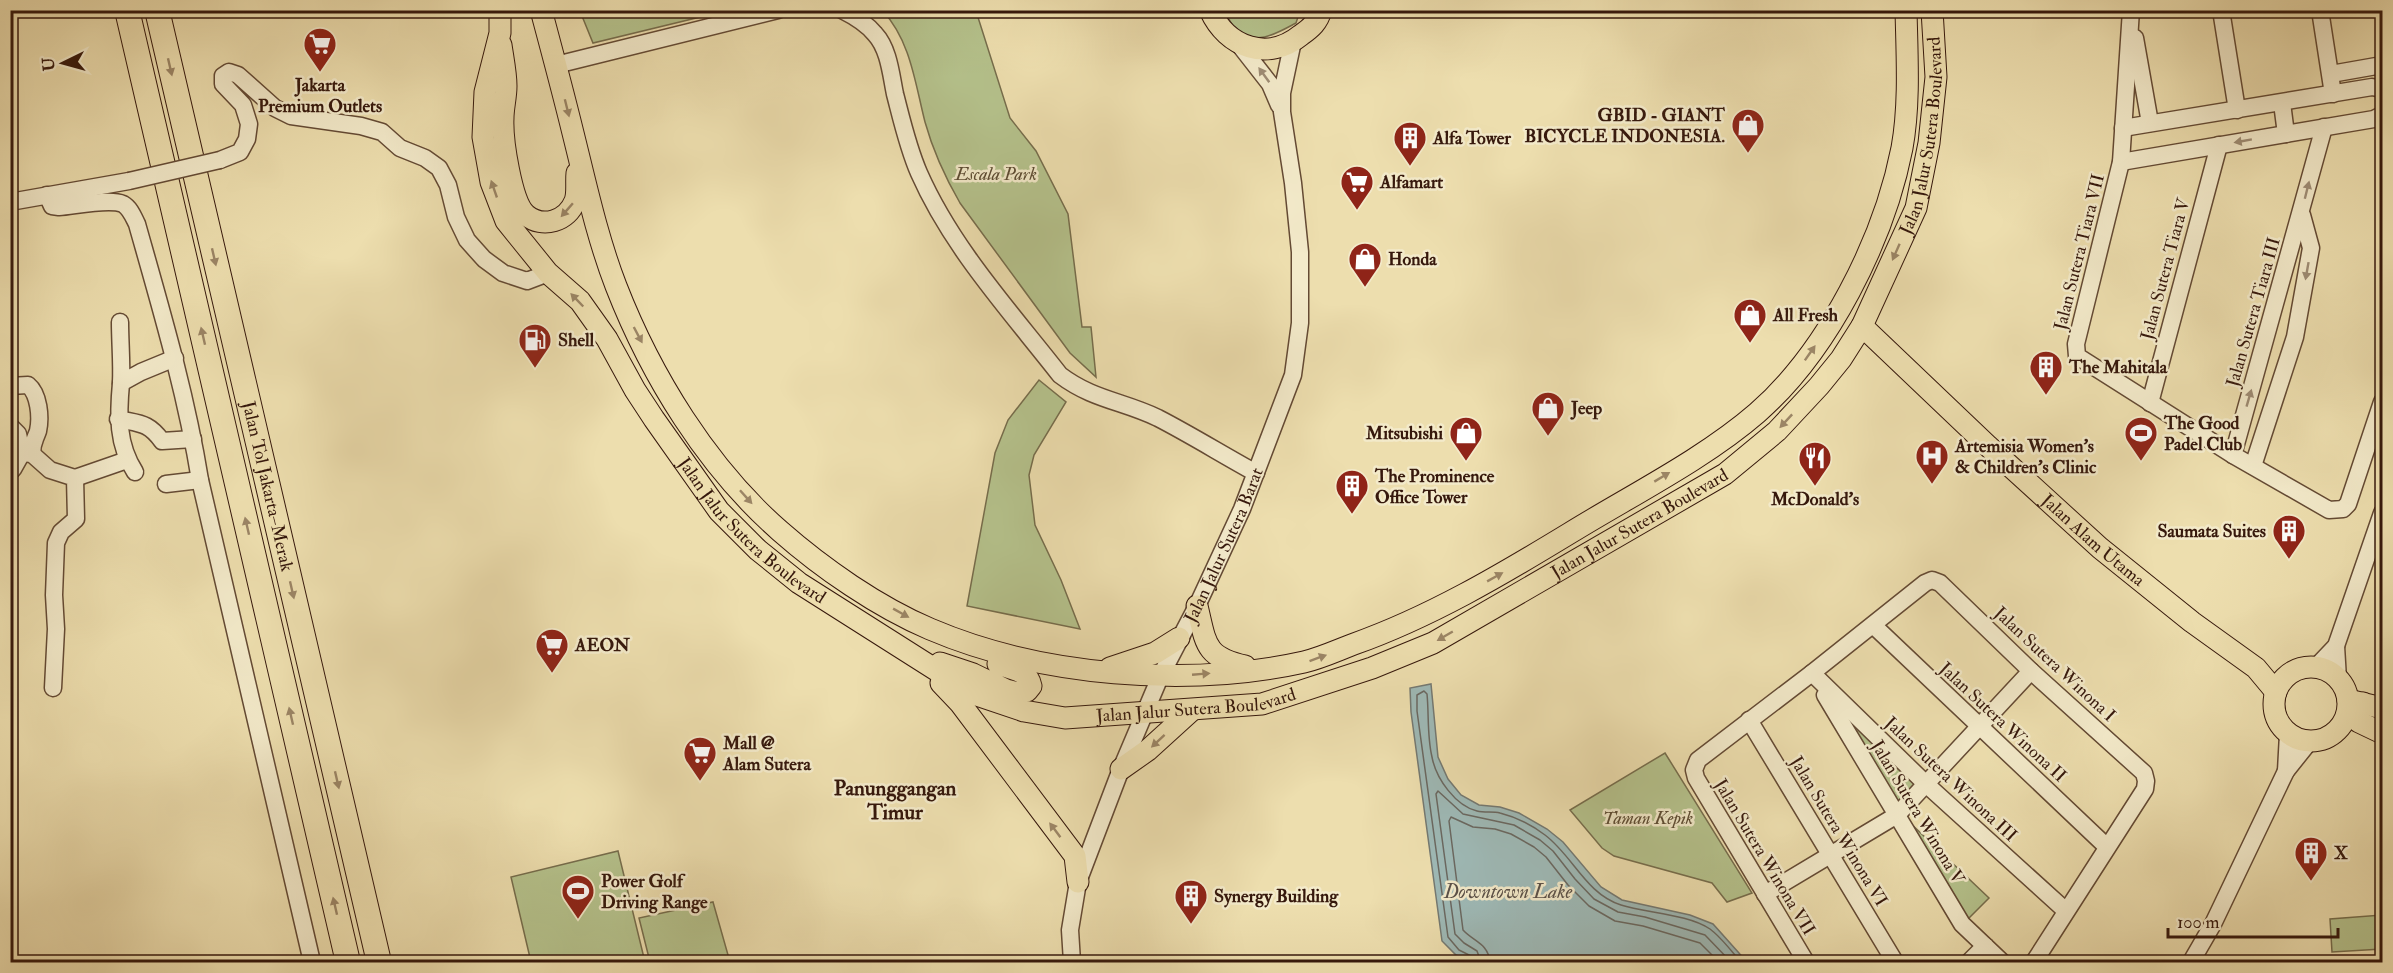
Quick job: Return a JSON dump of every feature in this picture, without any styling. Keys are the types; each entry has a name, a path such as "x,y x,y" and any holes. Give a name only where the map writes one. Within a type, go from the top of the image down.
{"highway":[{"name":"Jalan Tol Jakarta–Merak","path":"127,10 348,963"},
{"name":"Jalan Tol Jakarta–Merak","path":"157,10 379,963"}],"main road":[{"name":"Jalan Jalur Sutera Boulevard","path":"500,10 500,33 485,92 483,137 491,182 506,221 548,273 580,301 607,339 635,390 719,510 750,542 799,583 974,694 1024,711 1065,718 1262,704 1372,668 1433,643 1725,474 1777,431 1819,386 1862,326 1916,208 1929,143 1936,77 1932,10"},
{"name":"Jalan Jalur Sutera Boulevard","path":"541,10 578,155 615,282 632,322 680,410 713,459 777,529 847,583 928,628 1004,655 1101,671 1160,677 1260,669 1308,661 1425,615 1523,561 1712,447 1758,413 1798,370 1823,335 1864,260 1888,203 1903,142 1907,77 1906,10"},
{"name":"Jalan Jalur Sutera Barat","path":"1210,10 1221,28 1238,43"},
{"path":"1238,43 1254,50 1272,49 1293,41 1311,28 1319,18 1321,10"},
{"path":"500,33 506,85 503,118 504,142 508,170 524,214 537,222 552,223 565,216 575,201 578,155"},
{"name":"Jalan Alam Utama","path":"1862,326 1999,457 2100,548 2192,622 2256,668 2276,692"},
{"path":"1197,606 1207,645 1224,661 1260,669"},
{"path":"914,655 973,674 1006,690 1018,693 1027,691 1031,686 1029,678 1024,673 985,660 928,628"},
{"path":"1101,671 1155,653 1179,639"},
{"path":"914,655 960,703 1075,856 1078,882"},
{"name":"Jalan Alam Utama","path":"2256,668 2291,673"},
{"path":"2303,668 2328,671 2364,704 2346,716 2338,729 2320,740 2310,741 2288,734 2278,722 2274,707 2276,692 2282,681 2291,673 2303,668"},
{"path":"2364,704 2357,708 2356,716 2359,722 2382,733"},
{"path":"1121,769 1148,750 1192,710"},
{"path":"2338,729 2382,744"}],"street":[{"path":"556,65 778,10"},
{"path":"842,10 854,16 876,34 887,57 909,144 919,172 937,208 962,249 1060,375 1077,387 1102,399 1157,418 1256,473"},
{"path":"2131,10 2150,123"},
{"name":"Jalan Sutera Tiara VII","path":"2131,10 2121,162 2075,351 2082,360 2150,403"},
{"path":"2221,10 2237,110"},
{"path":"2320,10 2333,94"},
{"name":"Jalan Jalur Sutera Barat","path":"1072,963 1070,930 1078,882 1121,769 1160,677 1228,541 1293,375 1300,323 1300,252 1293,183 1282,112 1282,93 1293,41"},
{"name":"Jalan Jalur Sutera Barat","path":"1238,43 1270,84 1282,112"},
{"path":"2331,74 2382,65"},
{"path":"10,202 129,180 220,160 240,152 248,140 249,124 243,105 223,84 223,76 229,72 238,75 275,108 291,116 353,125 382,132 400,148 425,158 439,168 448,185 456,217 484,259 502,273 528,280 548,273"},
{"path":"2122,128 2372,87 2382,89"},
{"path":"2282,103 2286,134"},
{"path":"2121,162 2374,119 2382,115"},
{"name":"Jalan Sutera Tiara III","path":"2233,455 2324,127"},
{"name":"Jalan Sutera Tiara V","path":"2150,403 2219,145"},
{"path":"47,195 52,206 59,207 114,201 124,205 131,212 137,224 175,358 200,480 312,963"},
{"name":"Jalan Sutera Tiara III","path":"2253,466 2295,337 2311,248 2301,214"},
{"path":"10,426 18,434 27,453 50,470 75,478 131,466 118,419 121,383 120,322"},
{"path":"121,383 175,358"},
{"path":"10,386 28,385 36,396 38,427 27,453 13,469"},
{"path":"2150,403 2233,455 2329,510 2343,509 2348,504 2382,402"},
{"path":"118,419 155,430 162,441 193,439"},
{"path":"53,688 56,543 61,532 76,519 75,478"},
{"path":"166,484 200,480"},
{"path":"2338,679 2336,646 2382,513"},
{"name":"Jalan Sutera Winona I","path":"1873,625 1925,583 1932,580 1940,583 2031,671 2144,773 2145,789 2107,847"},
{"path":"1749,720 1873,625"},
{"name":"Jalan Sutera Winona II","path":"1873,625 2107,847"},
{"path":"2316,668 2336,646"},
{"path":"1765,894 1897,815 2031,671"},
{"name":"Jalan Sutera Winona III","path":"1812,673 1927,785 2066,911"},
{"name":"Jalan Sutera Winona V","path":"1812,673 1962,924 2002,963"},
{"name":"Jalan Sutera Winona VII","path":"1749,720 1698,760 1694,770 1696,778 1806,963"},
{"name":"Jalan Sutera Winona VI","path":"1749,720 1895,963"},
{"path":"2286,771 2288,734"},
{"path":"2191,963 2213,924 2286,771 2310,741"},
{"path":"2034,963 2107,847"},
{"path":"1969,963 1985,946"}],"green space":[{"path":"602,11 725,11 593,43 582,16"},
{"name":"Escala Park","path":"883,11 976,11 1010,118 1036,151 1068,214 1082,327 1091,327 1096,377 1070,353 960,203 944,174 932,143 906,49"},
{"path":"1224,11 1300,11 1296,23 1274,34 1259,38 1237,31"},
{"path":"1039,380 1066,402 1034,455 1029,475 1035,525 1061,580 1080,629 967,606 995,453 1008,420"},
{"path":"1852,722 1916,783 1899,802 1894,799 1850,723"},
{"name":"Taman Kepik","path":"1665,753 1752,893 1727,902 1712,883 1614,856 1602,848 1570,810"},
{"path":"1907,820 1989,898 1967,920"},
{"name":"Power Golf Driving Range","path":"618,851 645,962 531,962 511,877"},
{"path":"713,902 730,962 650,962 639,918"},
{"path":"2382,915 2382,949 2332,952 2330,919"}],"water":[{"name":"Downtown Lake","path":"1431,684 1438,757 1448,779 1461,795 1479,805 1500,807 1519,813 1547,829 1563,842 1601,887 1622,900 1690,915 1713,924 1747,962 1472,962 1456,955 1442,941 1411,712 1410,688"}],"place":[{"name":"Jakarta Premium Outlets","path":"320,73"},
{"name":"GBID - GIANT BICYCLE INDONESIA.","path":"1748,154"},
{"name":"Alfa Tower","path":"1410,167"},
{"name":"Alfamart","path":"1357,211"},
{"name":"Honda","path":"1365,288"},
{"name":"All Fresh","path":"1750,344"},
{"name":"Shell","path":"535,369"},
{"name":"The Mahitala","path":"2046,396"},
{"name":"Jeep","path":"1548,437"},
{"name":"Mitsubishi","path":"1466,462"},
{"name":"The Good Padel Club","path":"2141,462"},
{"name":"Artemisia Women's & Children's Clinic","path":"1932,485"},
{"name":"McDonald's","path":"1815,487"},
{"name":"The Prominence Office Tower","path":"1352,515"},
{"name":"Saumata Suites","path":"2289,560"},
{"name":"AEON","path":"552,674"},
{"name":"Mall @ Alam Sutera","path":"700,782"},
{"name":"X","path":"2311,882"},
{"name":"Power Golf Driving Range","path":"578,920"},
{"name":"Synergy Building","path":"1191,925"}],"district":[{"name":"Panunggangan Timur","path":"895,800"}]}
